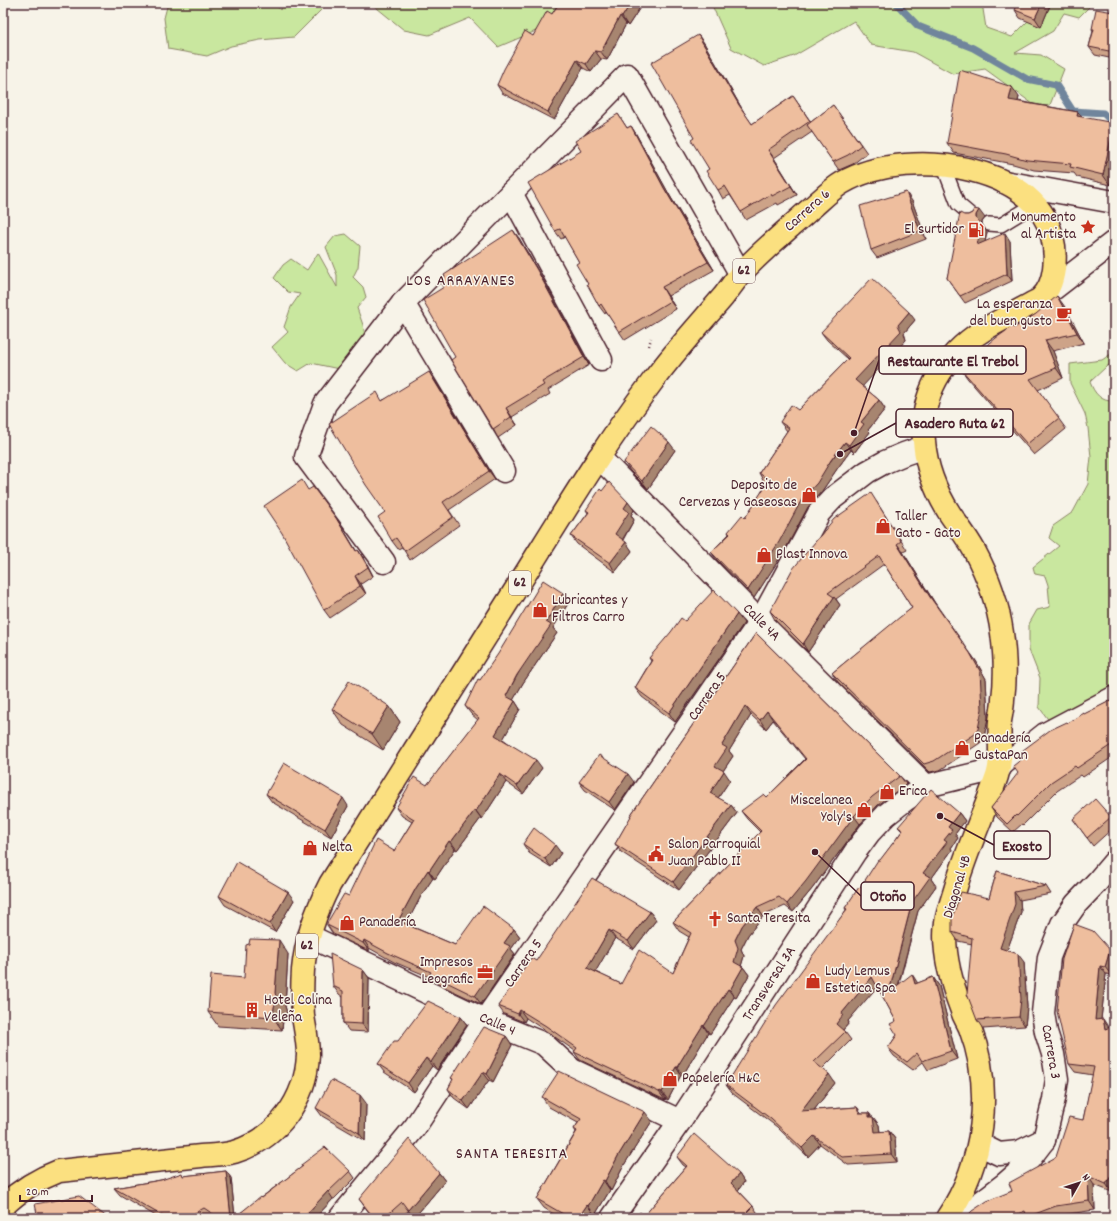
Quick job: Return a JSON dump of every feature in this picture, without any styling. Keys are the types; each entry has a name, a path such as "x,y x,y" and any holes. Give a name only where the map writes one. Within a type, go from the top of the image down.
{"main road":[{"name":"Carrera 6","path":"599,457 653,380 694,329 728,291 740,274 839,184 859,175 886,168 922,164 964,168 985,174 1004,182"},
{"name":"62","path":"1004,182 1021,192 1036,204 1049,227 1055,251 1055,264 1052,277 1044,296"},
{"path":"924,448 923,430 928,403 935,381 954,354 975,335 1044,296"},
{"name":"Diagonal 4B","path":"924,448 928,466 937,491 953,519 965,534 978,556 996,602 1001,626 1005,676 999,725 1000,768 960,875 946,921 948,963 961,1009 977,1052 982,1075 983,1098 983,1121 973,1166 964,1188 947,1218"},
{"name":"62","path":"3,1206 26,1186 42,1177 60,1171 234,1152 264,1138 276,1128 287,1115 303,1086 306,1070 308,1053 303,1015 303,970 309,936 320,904 330,884 599,457"}],"street":[{"path":"384,562 306,457 325,404 403,302 627,75 740,274"},
{"name":"Carrera 6","path":"1004,182 1114,202"},
{"path":"511,193 601,360"},
{"path":"1044,296 1114,242"},
{"path":"403,302 504,471"},
{"name":"Carrera 5","path":"340,1218 415,1127 485,1020 760,622 819,513 833,498 867,472 904,454 924,448"},
{"name":"Calle 4A","path":"599,457 760,622 926,786"},
{"path":"1000,768 1044,733 1114,696"},
{"name":"Transversal 3A","path":"612,1218 680,1121 855,852 870,833 886,815 926,786 1000,768"},
{"name":"Carrera 3","path":"952,1218 975,1207 1005,1184 1021,1170 1044,1140 1054,1099 1056,1078 1053,1054 1046,1032 1043,1013 1049,957 1062,924 1076,904 1114,862"},
{"name":"Calle 4","path":"309,936 485,1020 544,1044 572,1070 680,1121"},
{"path":"979,1144 999,1154 1019,1152 1044,1140"}],"lane":[{"path":"943,165 958,204 971,214"},
{"path":"989,224 1000,225 1036,204"}],"path":[{"path":"1100,1027 1114,1026"}],"green space":[{"path":"168,3 275,3 280,10 285,3 328,3 294,37 260,40 231,46 207,56 168,49 164,18"},
{"path":"361,3 569,3 550,25 498,47 470,18 429,35 404,30 372,4"},
{"path":"711,3 982,3 986,28 1012,37 1041,8 1043,3 1089,3 1091,5 1079,17 1064,13 1053,31 1015,53 1041,55 1064,69 1050,105 1037,107 985,69 953,74 913,52 871,45 854,21 794,56 764,66 731,48"},
{"path":"346,234 360,246 358,267 353,277 363,287 366,297 357,308 363,325 367,346 339,369 311,363 298,371 285,363 272,347 288,332 284,327 291,307 300,294 288,292 274,278 283,265 291,259 307,270 318,253 337,287 337,275 326,247 335,236"},
{"path":"1114,352 1114,363 1107,366 1090,382 1099,396 1105,400 1114,401 1114,686 1083,707 1050,722 1039,707 1040,678 1029,650 1029,624 1037,610 1050,607 1048,585 1045,576 1035,574 1033,567 1059,546 1049,538 1053,526 1073,512 1088,484 1091,457 1088,428 1085,414 1070,383 1070,364 1102,360"}],"building":[{"path":"559,3 631,3 622,17 620,16 601,52 595,51 586,64 577,60 548,112 497,85 525,31 533,36 547,11 552,14"},
{"path":"1018,3 1042,3 1035,18 1015,10"},
{"path":"1096,9 1114,12 1114,52 1089,47 1094,29 1092,29"},
{"path":"698,35 739,105 752,124 793,96 810,121 768,150 791,186 772,196 771,194 741,212 725,186 718,190 706,171 709,169 691,140 694,138 651,63"},
{"path":"960,70 1012,87 1009,100 1078,112 1077,116 1114,123 1103,175 1070,167 1071,164 1027,160 1006,154 947,143"},
{"path":"833,105 861,145 848,155 833,162 807,125"},
{"path":"618,114 627,128 631,126 664,188 708,262 662,287 670,301 619,332 601,304 599,306 576,264 579,262 560,229 555,231 528,183 581,151 575,141"},
{"path":"906,192 920,231 871,250 860,206"},
{"path":"974,209 979,210 976,215 976,219 982,224 977,245 1005,233 1007,274 960,296 947,278 960,213 968,215 972,213"},
{"path":"513,230 537,270 584,357 542,382 544,385 506,408 511,417 493,429 451,360 455,357 423,300 444,287 439,280 445,277 444,275"},
{"path":"872,278 909,312 898,325 901,331 855,380 879,400 861,422 864,424 849,445 845,442 831,460 817,483 802,499 779,542 748,590 711,552 730,534 728,532 742,515 745,518 769,480 759,473 789,428 780,422 791,405 798,410 849,358 821,332"},
{"path":"1057,296 1077,333 1045,340 1056,368 1030,379 1059,418 1027,444 960,368 996,338 1013,326 1014,328 1036,314"},
{"path":"429,372 489,471 443,502 453,517 405,551 396,538 392,541 378,517 385,512 366,485 329,424 377,392 382,401"},
{"path":"651,426 669,442 642,481 624,462"},
{"path":"302,480 308,490 313,487 336,518 356,551 358,550 368,567 355,576 360,586 324,610 282,533 264,506"},
{"path":"609,482 628,502 624,508 629,512 615,534 626,542 610,563 571,536 589,512 586,510 600,489 602,491"},
{"path":"871,493 901,541 897,544 930,597 970,653 980,671 982,709 978,729 975,734 934,761 924,764 832,673 912,608 879,556 828,593 834,597 803,644 770,611 792,570 834,519"},
{"path":"543,580 563,593 546,622 551,625 517,675 506,696 515,701 495,735 536,760 517,786 500,774 476,811 475,810 451,842 449,841 429,871 428,870 416,888 398,921 455,945 483,906 514,929 504,943 510,946 475,996 430,974 431,972 388,953 364,940 363,943 327,925 327,923 344,894 349,896 376,840 394,851 414,819 396,808 414,777 427,785 479,718 465,706 478,679 480,680 498,654"},
{"path":"714,590 737,614 669,713 635,688 652,660 649,658 681,618 685,621"},
{"path":"756,633 900,776 872,797 854,816 787,904 779,897 757,907 742,926 735,940 738,948 734,962 743,967 730,990 728,989 704,1026 703,1025 662,1092 659,1092 574,1052 577,1048 520,1010 518,1014 498,1006 531,958 536,961 592,878 650,912 628,941 609,930 587,968 621,984 639,950 673,973 691,933 673,922 761,831 741,811 764,794 767,797 806,759 767,711 760,720 745,706 722,745 727,748 715,766 724,771 710,793 731,805 673,882 615,844 630,816"},
{"path":"349,681 389,706 372,734 332,709"},
{"path":"1114,699 1114,743 1077,768 1075,766 1051,782 1007,824 991,808 1018,773 1013,766 1023,758 1019,753 1050,730 1067,722 1068,723 1083,713 1084,714"},
{"path":"599,755 628,774 609,802 579,782"},
{"path":"284,763 343,798 325,829 266,794"},
{"path":"931,789 959,813 948,827 952,830 944,840 947,842 923,873 930,877 912,902 889,992 912,974 915,984 933,977 951,1051 922,1061 917,1053 907,1062 888,1048 897,1035 890,1024 896,1021 872,977 842,1013 843,1015 836,1024 845,1032 814,1062 829,1074 801,1111 857,1107 859,1113 869,1113 869,1117 873,1117 875,1132 889,1131 891,1154 842,1157 814,1136 802,1148 771,1119 726,1085 776,1005 847,909 845,908 878,860 880,860 903,830 898,827"},
{"path":"1095,799 1111,817 1087,838 1073,819"},
{"path":"534,828 555,845 545,859 523,844"},
{"path":"237,862 288,892 270,924 219,896"},
{"path":"997,871 1046,886 1014,892 1015,904 1000,948 1018,954 1021,999 1019,1017 977,1020 967,994 972,938 952,932 952,918 961,892 989,898"},
{"path":"1074,924 1093,931 1110,950 1105,967 1100,966 1095,1020 1103,1019 1105,1029 1114,1026 1114,1178 1111,1176 1106,1184 1088,1176 1089,1201 1056,1206 1027,1217 1025,1211 1007,1218 965,1218 972,1211 987,1201 1012,1191 1009,1183 1056,1157 1069,1117 1083,1120 1094,1067 1069,1064 1057,1011 1062,959"},
{"path":"250,939 279,940 275,993 277,999 273,1017 208,1012 211,975 244,978 246,945 249,944"},
{"path":"330,954 363,970 362,1024 343,1023 343,991 333,986"},
{"path":"428,1001 461,1017 431,1062 426,1058 408,1083 378,1064 394,1041 398,1041"},
{"path":"484,1027 506,1036 487,1074 483,1072 463,1101 448,1089 453,1079 451,1078"},
{"path":"559,1071 645,1112 618,1156 605,1181 603,1180 588,1206 587,1205 578,1218 570,1218 537,1199 577,1131 574,1129 581,1119 542,1097"},
{"path":"331,1080 360,1095 359,1133 316,1108"},
{"path":"694,1134 739,1174 731,1183 753,1206 741,1218 635,1218 640,1212 644,1216 687,1166 677,1157"},
{"path":"409,1139 439,1173 408,1210 402,1202 384,1218 374,1218 359,1199"},
{"path":"325,1147 350,1171 328,1191 303,1218 234,1218 303,1166 301,1165"},
{"path":"226,1171 231,1218 219,1218 204,1208 186,1218 166,1218 114,1188 161,1180 182,1173 183,1176"},
{"path":"79,1196 108,1218 38,1218 35,1204"}],"waterway":[{"path":"896,3 918,26 973,48 1027,79 1056,85 1073,111 1103,113 1114,124"}],"place":[{"name":"Monumento al Artista","path":"1088,227"},
{"name":"El surtidor","path":"976,230"},
{"name":"La esperanza del buen gusto","path":"1064,314"},
{"name":"Restaurante El Trebol","path":"854,433"},
{"name":"Asadero Ruta 62","path":"840,454"},
{"name":"Deposito de Cervezas y Gaseosas","path":"809,495"},
{"name":"Taller Gato - Gato","path":"883,526"},
{"name":"Plast Innova","path":"764,555"},
{"name":"Lubricantes y Filtros Carro","path":"540,610"},
{"name":"Panadería GustaPan","path":"962,748"},
{"name":"Erica","path":"887,792"},
{"name":"Miscelanea Yoly's","path":"864,810"},
{"name":"Exosto","path":"940,816"},
{"name":"Nelta","path":"310,848"},
{"name":"Otoño","path":"815,852"},
{"name":"Salon Parroquial Juan Pablo II","path":"656,854"},
{"name":"Santa Teresita","path":"715,919"},
{"name":"Panadería","path":"347,923"},
{"name":"Impresos Leografic","path":"485,972"},
{"name":"Ludy Lemus Estetica Spa","path":"813,981"},
{"name":"Hotel Colina Veleña","path":"252,1010"},
{"name":"Papelería H&C","path":"670,1079"}],"district":[{"name":"LOS ARRAYANES","path":"461,281"},
{"name":"SANTA TERESITA","path":"512,1154"}]}
